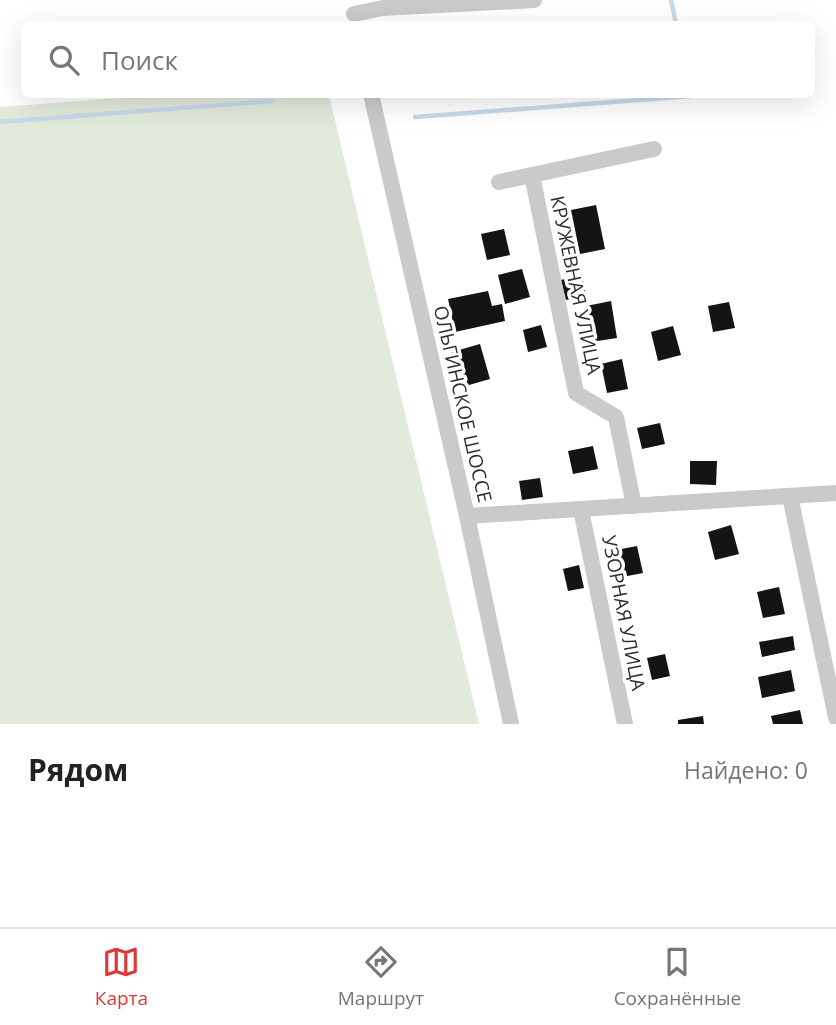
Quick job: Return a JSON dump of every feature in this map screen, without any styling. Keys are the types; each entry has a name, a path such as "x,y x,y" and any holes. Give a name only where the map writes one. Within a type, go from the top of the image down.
{"street":[{"path":"354,13 383,8 534,0"},
{"name":"ОЛЬГИНСКОЕ ШОССЕ","path":"372,98 467,516 511,724"},
{"path":"499,182 654,149"},
{"name":"КРУЖЕВНАЯ УЛИЦА","path":"532,176 576,393 616,417 634,506"},
{"path":"467,516 836,493"},
{"path":"790,496 836,718"},
{"name":"УЗОРНАЯ УЛИЦА","path":"581,510 625,724"}],"green space":[{"path":"119,98 330,98 479,724 0,724 0,107"}],"building":[{"path":"596,205 605,249 580,254 571,210"},
{"path":"504,229 510,255 487,260 481,234"},
{"path":"522,269 530,297 505,304 498,275"},
{"path":"582,275 586,296 566,300 561,280"},
{"path":"488,291 492,306 502,304 505,321 455,332 448,299"},
{"path":"611,301 617,338 591,342 586,306"},
{"path":"729,302 735,328 713,332 708,306"},
{"path":"541,325 547,347 528,352 523,330"},
{"path":"673,326 681,355 658,361 651,332"},
{"path":"480,344 490,379 462,387 452,352"},
{"path":"622,359 628,389 607,393 601,364"},
{"path":"660,423 665,444 642,449 637,428"},
{"path":"593,446 598,469 573,474 568,451"},
{"path":"690,461 717,461 716,485 690,484"},
{"path":"540,478 543,497 522,500 519,481"},
{"path":"731,525 739,554 715,560 708,532"},
{"path":"637,546 643,573 622,577 616,550"},
{"path":"579,565 584,588 568,591 563,569"},
{"path":"779,587 785,614 763,618 757,592"},
{"path":"793,636 795,650 762,657 759,642"},
{"path":"665,654 670,676 652,680 647,658"},
{"path":"791,670 795,691 762,698 758,677"},
{"path":"800,710 803,724 773,724 771,716"},
{"path":"703,716 704,724 678,724 678,720"}],"waterway":[{"path":"671,0 675,21"},
{"path":"415,117 665,98"},
{"path":"0,122 272,101"}]}
